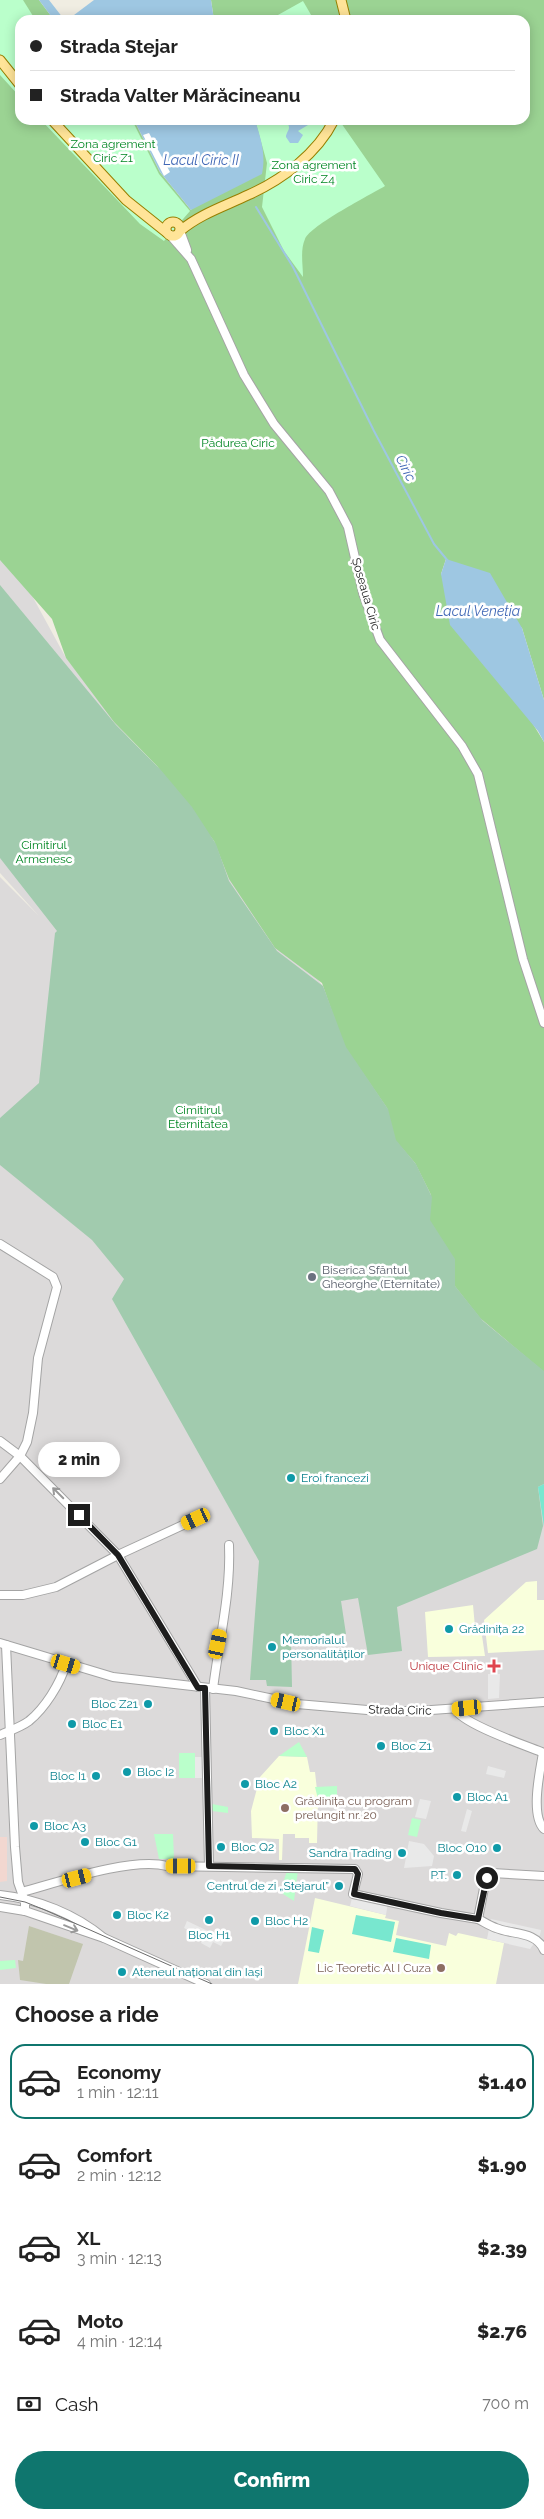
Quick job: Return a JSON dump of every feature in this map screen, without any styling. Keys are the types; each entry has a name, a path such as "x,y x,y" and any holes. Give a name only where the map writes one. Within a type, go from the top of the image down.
{"main road":[{"path":"341,0 345,15"},
{"path":"0,60 15,79"},
{"name":"Șoseaua Ciric","path":"57,125 126,200 168,234"},
{"path":"173,222 167,226 168,234 176,235 194,220 251,194 281,177 309,154 330,125"},
{"path":"151,219 173,222 194,220"},
{"path":"173,222 178,224 180,231"}],"street":[{"path":"180,231 191,259"},
{"name":"Șoseaua Ciric","path":"168,234 191,259 244,375 274,424 329,491 348,527 363,593 380,640 462,746 478,774 523,959 544,1023"},
{"path":"0,1244 53,1277 57,1283 38,1358 29,1434 20,1456 0,1479"},
{"path":"0,1441 20,1456 118,1555 202,1688 209,1866"},
{"path":"0,1595 39,1593 56,1587 118,1555 196,1519"},
{"path":"213,1689 218,1644 228,1603 229,1545"},
{"path":"3,1644 10,1731 15,1847 18,1882 23,1895 25,1911"},
{"name":"Strada Ciric","path":"3,1644 113,1677 213,1689 286,1702 379,1710 455,1709 544,1702"},
{"path":"0,1735 28,1722 36,1714 53,1691 66,1664"},
{"path":"455,1709 460,1716 484,1728 544,1753 537,1786 537,1820 544,1829"},
{"path":"0,1895 23,1895 109,1870 153,1862 167,1866 355,1869 358,1874 354,1894 478,1919 497,1929 532,1937 540,1942 544,1950"},
{"path":"478,1919 485,1883 492,1873 544,1876"},
{"path":"23,1895 76,1919 104,1938"},
{"path":"0,1907 25,1911 104,1938 206,1984"}],"shaded area":[{"path":"0,537 66,658 323,986 455,1286 544,1371 544,1984 0,1984 0,877 39,916 0,873"},
{"path":"544,1484 544,1527 538,1487"},
{"path":"537,1581 537,1600 544,1600 544,1650 488,1653 484,1620 526,1582"},
{"path":"473,1605 475,1627 481,1629 485,1656 428,1657 425,1612"},
{"path":"488,1674 500,1674 499,1698 488,1699"},
{"name":"Grădinița cu program prelungit nr. 20","path":"279,1756 307,1757 310,1772 315,1772 318,1799 317,1843 309,1843 309,1838 295,1838 295,1834 283,1834 282,1860 279,1860 279,1839 252,1838 251,1811 260,1777"},
{"path":"195,1757 205,1757 206,1778 195,1778"},
{"path":"488,1766 506,1771 504,1778 486,1774"},
{"path":"420,1799 431,1801 426,1819 415,1817"},
{"path":"467,1809 472,1811 466,1832 461,1831"},
{"path":"0,1837 7,1837 7,1881 0,1882"},
{"name":"Sandra Trading","path":"409,1841 424,1844 434,1856 432,1866 404,1868"},
{"path":"353,1894 388,1902 386,1915 350,1906"},
{"path":"315,1898 386,1915 385,1918 399,1921 396,1935 446,1946 449,1933 456,1936 458,1933 504,1943 496,1984 298,1984"},
{"path":"356,1915 395,1922 391,1942 352,1934"},
{"path":"491,1919 541,1930 540,1935 530,1949 487,1939"},
{"path":"187,1921 225,1939 221,1946 213,1942 210,1948 201,1943 203,1938 184,1928"},
{"path":"29,1926 83,1944 69,1984 46,1984 20,1980 18,1960 23,1961"},
{"path":"312,1927 324,1930 319,1953 308,1951"},
{"path":"396,1938 431,1945 429,1959 393,1952"}],"green space":[{"name":"Pădurea Ciric","path":"0,0 39,0 50,15 15,15 15,125 136,125 160,172 191,210 251,125 530,125 530,15 213,15 211,0 544,0 544,700 522,628 446,559 441,574 544,742 544,1372 480,1318 454,1285 429,1220 431,1195 415,1163 394,1139 387,1108 344,1046 322,983 275,948 229,879 214,841 157,766 114,722 66,658 52,619 0,560"},
{"path":"0,0 23,0 32,15 15,15 15,92 0,75"},
{"path":"303,1 311,15 278,15"},
{"name":"Zona agrement Ciric Z1","path":"46,125 134,125 159,174 190,211 164,241 140,224"},
{"name":"Zona agrement Ciric Z4","path":"256,125 342,125 385,186 329,218 310,233 305,239 303,248 303,277 284,251 262,207 267,163"},
{"name":"Cimitirul Eternitatea","path":"0,585 116,725 160,769 192,807 216,844 229,881 277,951 323,986 346,1047 388,1109 396,1140 416,1164 432,1197 430,1220 455,1259 455,1286 483,1321 544,1371 544,1484 538,1487 543,1526 537,1549 397,1607 402,1651 368,1655 358,1598 341,1601 346,1634 291,1639 292,1687 267,1686 266,1680 250,1680 259,1561 112,1299 124,1279 92,1240 0,1165 0,1118 39,1083 55,933 57,931 0,858"},
{"path":"299,1742 307,1757 279,1756"},
{"path":"179,1753 195,1753 195,1778 179,1778"},
{"path":"337,1786 337,1798 318,1799 315,1787"},
{"path":"212,1804 228,1807 228,1813 212,1811"},
{"path":"412,1818 421,1820 417,1837 408,1835"},
{"path":"154,1834 173,1834 174,1859 159,1859"},
{"path":"287,1870 298,1870 294,1901 281,1891"},
{"path":"15,1960 16,1968 0,1970 0,1961"}],"water":[{"path":"39,0 49,0 61,15 50,15"},
{"path":"94,0 211,0 213,15 74,15"},
{"name":"Lacul Ciric II","path":"136,125 256,125 263,153 262,174 191,210 160,172"},
{"path":"289,125 308,125 298,131 303,135 298,143 290,143 286,137"},
{"name":"Lacul Veneția","path":"446,559 490,573 522,628 544,700 544,742 538,731 450,625 441,574"}],"pier":[{"path":"149,133 170,172 164,176 143,135"}],"waterway":[{"name":"Ciric","path":"256,207 293,267 374,431 434,544 448,561"}],"tram line":[{"path":"0,1897 25,1902 45,1910 212,1984"}],"place":[{"name":"Biserica Sfântul Gheorghe (Eternitate)","path":"312,1277"},
{"name":"Eroi francezi","path":"291,1478"},
{"name":"Grădinița 22","path":"449,1629"},
{"name":"Memorialul personalităților","path":"272,1647"},
{"name":"Unique Clinic","path":"494,1666"},
{"name":"Bloc Z21","path":"148,1704"},
{"name":"Bloc E1","path":"72,1724"},
{"name":"Bloc X1","path":"274,1731"},
{"name":"Bloc Z1","path":"381,1746"},
{"name":"Bloc I2","path":"127,1772"},
{"name":"Bloc I1","path":"96,1776"},
{"name":"Bloc A2","path":"245,1784"},
{"name":"Bloc A1","path":"457,1797"},
{"name":"Grădinița cu program prelungit nr. 20","path":"285,1808"},
{"name":"Bloc A3","path":"34,1826"},
{"name":"Bloc G1","path":"85,1842"},
{"name":"Bloc Q2","path":"221,1847"},
{"name":"Bloc O10","path":"497,1848"},
{"name":"Sandra Trading","path":"402,1853"},
{"name":"P.T.","path":"457,1875"},
{"name":"Centrul de zi „Stejarul”","path":"339,1886"},
{"name":"Bloc K2","path":"117,1915"},
{"name":"Bloc H1","path":"209,1920"},
{"name":"Bloc H2","path":"255,1921"},
{"name":"Lic Teoretic Al I Cuza","path":"441,1968"},
{"name":"Ateneul național din Iași","path":"122,1972"}],"route":[{"path":"79,1515 118,1555 198,1688 205,1688 204,1719 209,1866 355,1869 358,1874 354,1894 478,1919 487,1878"}],"park label":[{"name":"Cimitirul Armenesc","path":"44,852"}]}
